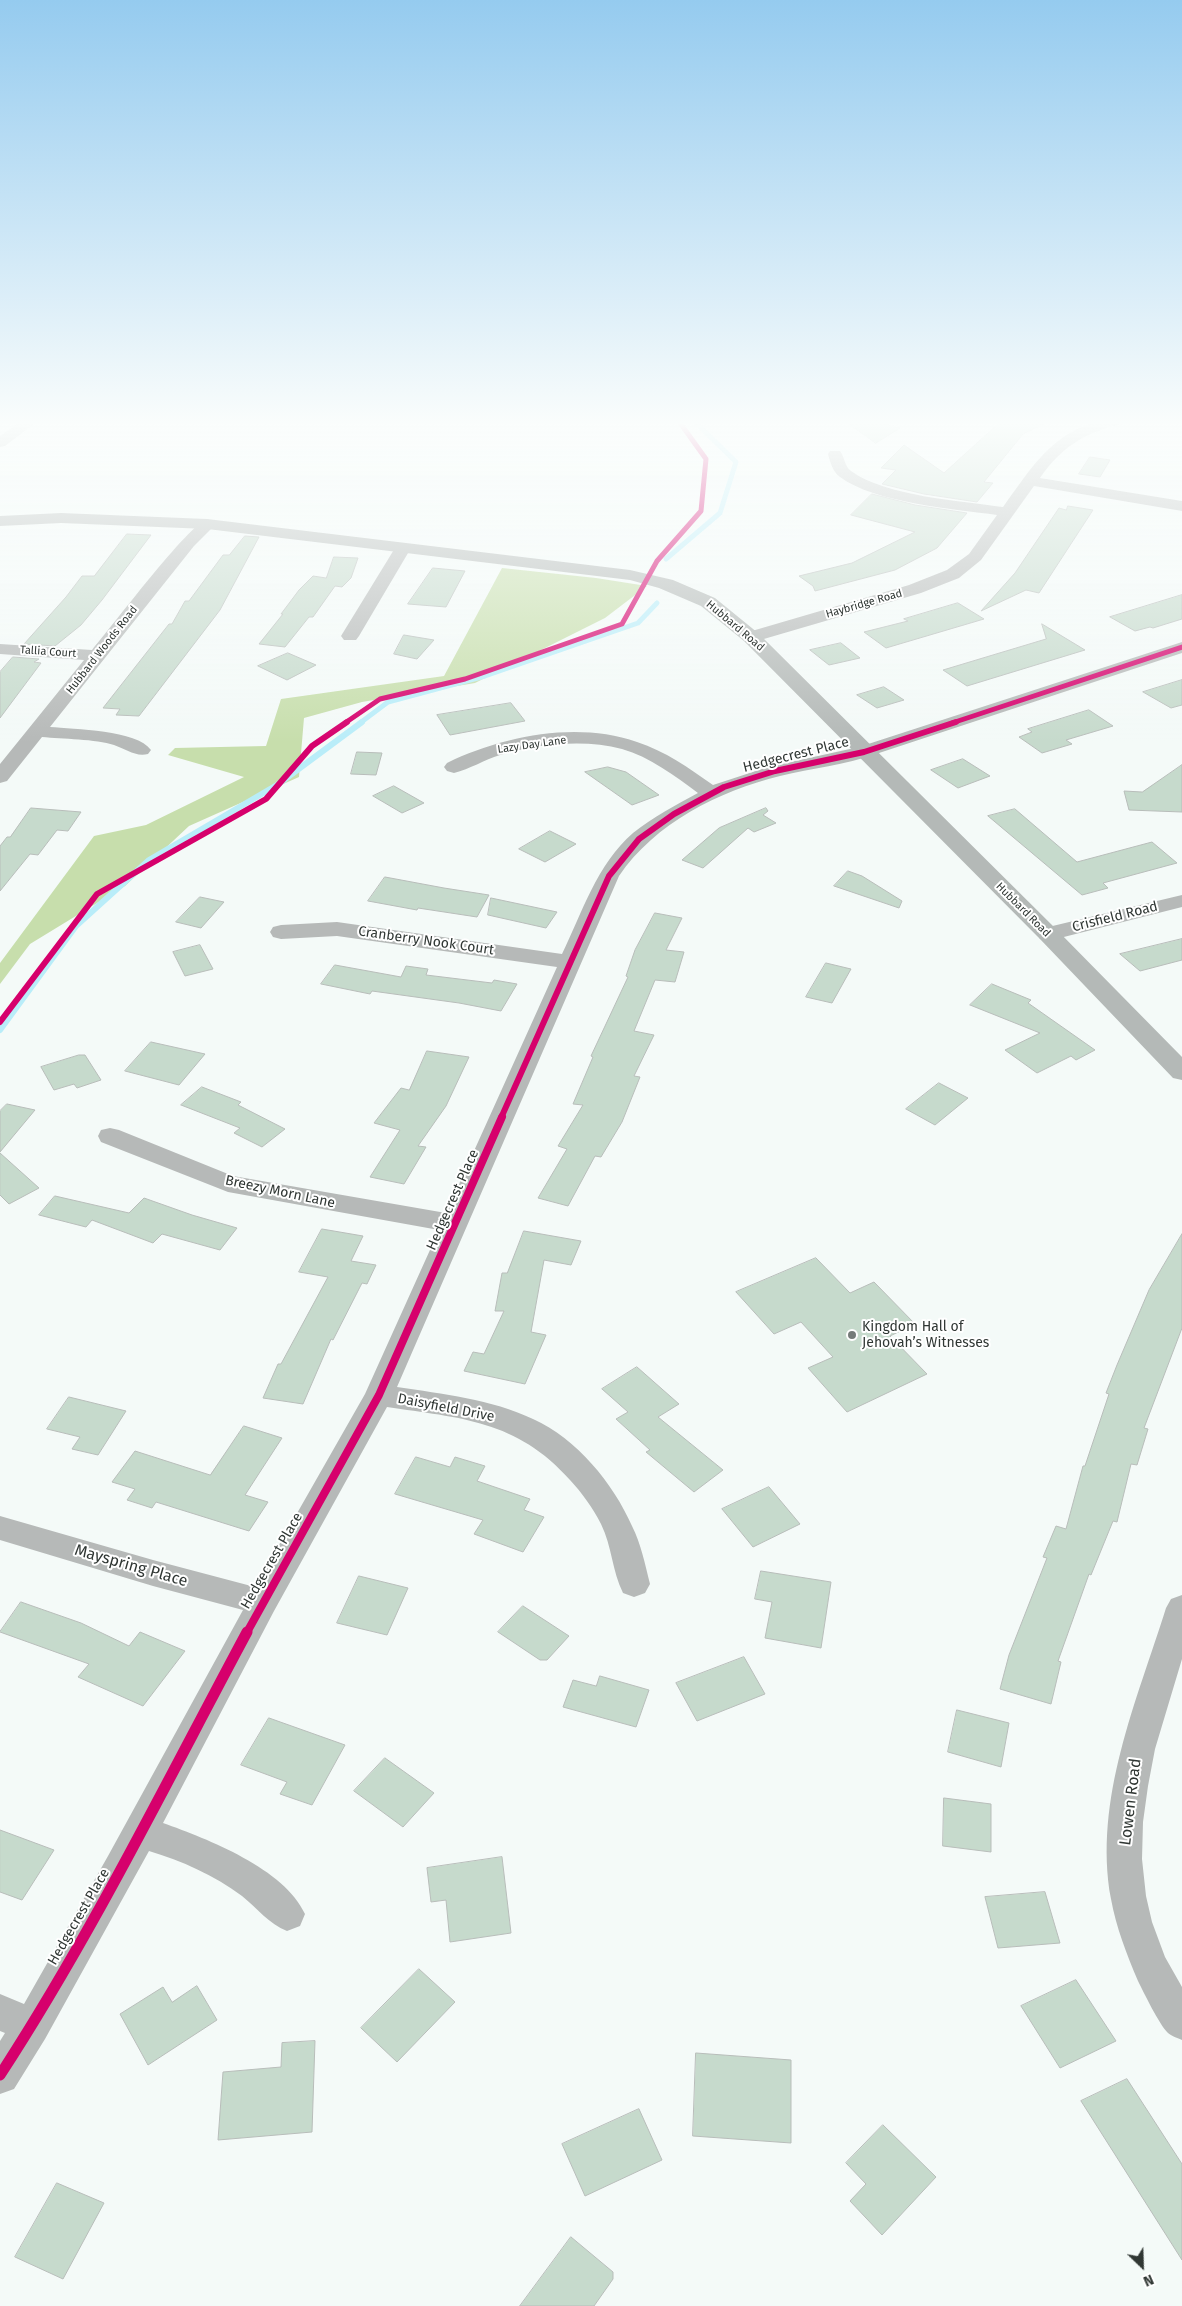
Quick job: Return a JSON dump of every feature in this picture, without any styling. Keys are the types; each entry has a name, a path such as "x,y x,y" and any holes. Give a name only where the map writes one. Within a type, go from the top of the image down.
{"main road":[{"name":"Hubbard Road","path":"237,528 630,574 655,581 708,602 751,637 1048,934 1182,1072"}],"street":[{"name":"Hubbard Woods Road","path":"0,777 188,543 203,528"},
{"name":"Haybridge Road","path":"751,637 915,589 953,574 975,558 997,528"},
{"path":"350,636 403,548"},
{"name":"Hedgecrest Place","path":"0,2076 16,2019 121,1868 263,1602 380,1395 570,962 609,876 620,860 639,840 654,828 711,793 775,771 864,752 1182,647"},
{"name":"Tallia Court","path":"0,649 97,656"},
{"path":"38,731 116,739 141,750"},
{"name":"Lazy Day Lane","path":"454,767 489,752 534,743 574,740 618,733 630,746 660,758 711,793"},
{"name":"Crisfield Road","path":"1048,934 1182,901"},
{"name":"Cranberry Nook Court","path":"281,932 337,928 570,962"},
{"name":"Breezy Morn Lane","path":"110,1136 228,1184 456,1224"},
{"name":"Daisyfield Drive","path":"380,1395 469,1410 496,1417 524,1427 546,1441 569,1461 596,1492 614,1520 626,1551 634,1584"},
{"name":"Mayspring Place","path":"0,1528 153,1573 263,1602"},
{"name":"Lowen Road","path":"1182,1608 1141,1737 1130,1795 1125,1852 1128,1896 1138,1931 1150,1966 1182,2021"},
{"path":"139,1832 173,1843 234,1870 268,1894 287,1914"}],"green space":[{"path":"502,568 596,578 647,586 605,618 475,683 362,702 304,718 299,777 189,826 125,886 30,944 0,984 0,963 94,836 146,825 244,777 168,755 175,748 266,746 281,699 444,676"}],"building":[{"path":"898,528 954,528 937,548 895,570 815,591 813,586 799,576 852,563 915,532"},
{"path":"1046,528 1082,528 1039,593 1026,590 981,611 1015,573"},
{"path":"127,534 151,535 81,625 55,646 24,644 82,576 94,576"},
{"path":"245,536 259,537 220,610 139,716 116,715 120,709 103,708 169,624 172,624 185,601 189,601 223,555 229,555"},
{"path":"334,557 358,558 351,578 342,587 335,586 313,617 309,617 285,647 259,644 299,590 313,576 326,578"},
{"path":"433,568 465,571 446,607 408,604"},
{"path":"1182,595 1182,619 1153,628 1135,631 1110,617"},
{"path":"958,603 984,619 886,648 864,632 908,621 904,619"},
{"path":"1042,624 1085,650 967,686 943,670 1046,639"},
{"path":"404,635 434,640 417,659 394,654"},
{"path":"841,643 860,658 829,665 810,650"},
{"path":"288,653 316,665 287,680 258,666"},
{"path":"13,657 39,659 34,662 41,663 0,718 0,672"},
{"path":"1182,680 1182,705 1171,708 1143,692"},
{"path":"884,687 904,700 877,708 857,695"},
{"path":"511,703 525,721 450,735 437,715"},
{"path":"1089,710 1113,726 1066,740 1072,744 1042,753 1019,737 1032,732 1028,729"},
{"path":"357,752 382,753 376,775 351,774"},
{"path":"963,759 990,776 958,788 931,770"},
{"path":"1182,765 1182,812 1129,810 1124,791 1142,792"},
{"path":"608,767 626,772 659,795 632,805 585,772"},
{"path":"394,786 424,803 402,813 373,796"},
{"path":"31,808 81,812 68,831 57,830 38,855 30,854 0,891 0,846 7,837 10,837"},
{"path":"766,808 768,811 763,815 776,823 754,832 748,828 703,868 682,860 719,828"},
{"path":"1015,809 1077,862 1152,842 1177,863 1103,883 1108,888 1082,895 988,816"},
{"path":"550,831 576,844 545,862 519,849"},
{"path":"848,871 862,876 902,901 899,908 834,886"},
{"path":"385,877 489,895 477,917 418,908 417,910 368,901"},
{"path":"200,897 224,902 201,928 176,922"},
{"path":"491,898 557,912 546,928 488,915"},
{"path":"655,913 682,918 666,950 684,952 675,982 655,980 634,1031 654,1035 634,1076 640,1077 622,1122 601,1157 595,1156 568,1206 538,1198 567,1149 558,1146 583,1105 573,1104 593,1057 591,1056 628,977 626,976 635,950"},
{"path":"1182,939 1182,960 1140,971 1120,954"},
{"path":"200,945 213,969 185,976 173,952"},
{"path":"826,963 851,969 832,1003 806,997"},
{"path":"335,965 401,977 406,966 428,969 426,975 492,983 494,980 517,984 501,1011 372,991 370,994 321,984"},
{"path":"992,984 1031,1000 1028,1003 1095,1050 1076,1060 1071,1056 1037,1073 1005,1050 1040,1033 970,1005"},
{"path":"151,1042 205,1054 179,1085 125,1071"},
{"path":"427,1051 469,1057 446,1106 418,1146 426,1147 404,1184 370,1177 400,1130 374,1123 401,1088 409,1090"},
{"path":"79,1055 85,1055 101,1080 77,1088 74,1084 54,1090 41,1067"},
{"path":"939,1083 968,1098 935,1125 906,1109"},
{"path":"202,1087 241,1102 238,1105 285,1129 262,1147 234,1133 240,1128 181,1105"},
{"path":"7,1104 35,1110 0,1152 0,1111"},
{"path":"0,1153 39,1188 9,1204 0,1195"},
{"path":"55,1196 129,1213 144,1198 237,1228 220,1250 162,1234 153,1243 92,1220 86,1227 39,1215"},
{"path":"322,1229 363,1236 351,1261 376,1265 367,1284 362,1283 333,1340 331,1339 303,1404 263,1398 278,1364 281,1364 328,1277 299,1272"},
{"path":"524,1231 581,1241 571,1265 544,1260 531,1332 546,1335 525,1384 464,1371 473,1352 484,1354 504,1311 495,1311 502,1273 507,1273"},
{"path":"1182,1234 1182,1328 1144,1428 1148,1429 1137,1465 1131,1464 1117,1522 1113,1521 1091,1575 1089,1574 1058,1661 1061,1662 1051,1704 1000,1689 1009,1655 1047,1558 1043,1557 1056,1526 1066,1529 1083,1466 1085,1466 1109,1394 1106,1393 1117,1365 1149,1290"},
{"name":"Kingdom Hall of Jehovah’s Witnesses","path":"816,1258 850,1293 874,1282 915,1324 890,1336 927,1374 847,1412 808,1368 833,1357 801,1322 774,1334 736,1292"},
{"path":"637,1367 679,1404 658,1417 723,1470 694,1492 646,1452 650,1450 616,1419 628,1412 602,1389"},
{"path":"69,1397 126,1411 98,1455 72,1449 80,1437 47,1429"},
{"path":"244,1426 282,1438 245,1495 268,1502 249,1531 156,1502 152,1508 127,1500 135,1489 112,1482 135,1451 210,1475"},
{"path":"416,1457 450,1467 455,1457 485,1466 477,1481 530,1499 524,1510 544,1517 523,1552 474,1534 483,1520 395,1494"},
{"path":"769,1487 800,1524 753,1547 722,1509"},
{"path":"761,1571 831,1582 821,1648 765,1638 772,1602 755,1599"},
{"path":"359,1576 408,1588 387,1635 337,1623"},
{"path":"21,1602 81,1623 129,1646 140,1632 185,1651 143,1706 78,1677 89,1664 0,1632"},
{"path":"523,1606 569,1636 547,1660 540,1660 498,1632"},
{"path":"744,1657 765,1694 697,1721 676,1683"},
{"path":"600,1676 649,1690 636,1727 563,1707 573,1680 596,1686"},
{"path":"957,1710 1009,1723 1001,1767 948,1752"},
{"path":"269,1718 345,1745 312,1805 280,1794 287,1782 241,1765"},
{"path":"385,1758 434,1793 403,1827 354,1791"},
{"path":"944,1798 991,1804 991,1852 943,1846"},
{"path":"0,1830 54,1850 22,1900 0,1892"},
{"path":"502,1857 511,1933 450,1942 446,1900 431,1902 427,1868"},
{"path":"1045,1892 1060,1943 998,1948 985,1897"},
{"path":"419,1969 455,2002 397,2062 361,2028"},
{"path":"1076,1980 1116,2041 1060,2068 1021,2006"},
{"path":"197,1986 217,2020 148,2065 120,2014 163,1987 172,2002"},
{"path":"315,2041 312,2132 218,2140 223,2072 281,2067 282,2043"},
{"path":"696,2053 791,2060 791,2143 693,2136"},
{"path":"1127,2079 1182,2164 1182,2260 1081,2101"},
{"path":"639,2109 662,2160 585,2196 562,2144"},
{"path":"883,2125 936,2177 882,2235 850,2201 866,2184 846,2163"},
{"path":"57,2183 104,2203 63,2279 15,2257"},
{"path":"571,2237 613,2272 613,2279 594,2306 520,2306"}],"waterway":[{"path":"666,559 703,528"},
{"path":"360,723 388,702 485,676 638,623 657,603"},
{"path":"0,1030 76,926 149,860 277,785 362,722"}],"cycle path":[{"path":"0,1022 97,894 266,799 312,746 380,699 465,679 622,624 657,561 686,528"},
{"path":"0,2075 32,2026 121,1868 263,1602 379,1395 570,962 609,876 620,860 639,839 653,828 674,814 724,787 775,771 864,752 1182,647"}],"place":[{"name":"Kingdom Hall of Jehovah’s Witnesses","path":"852,1335"}]}
